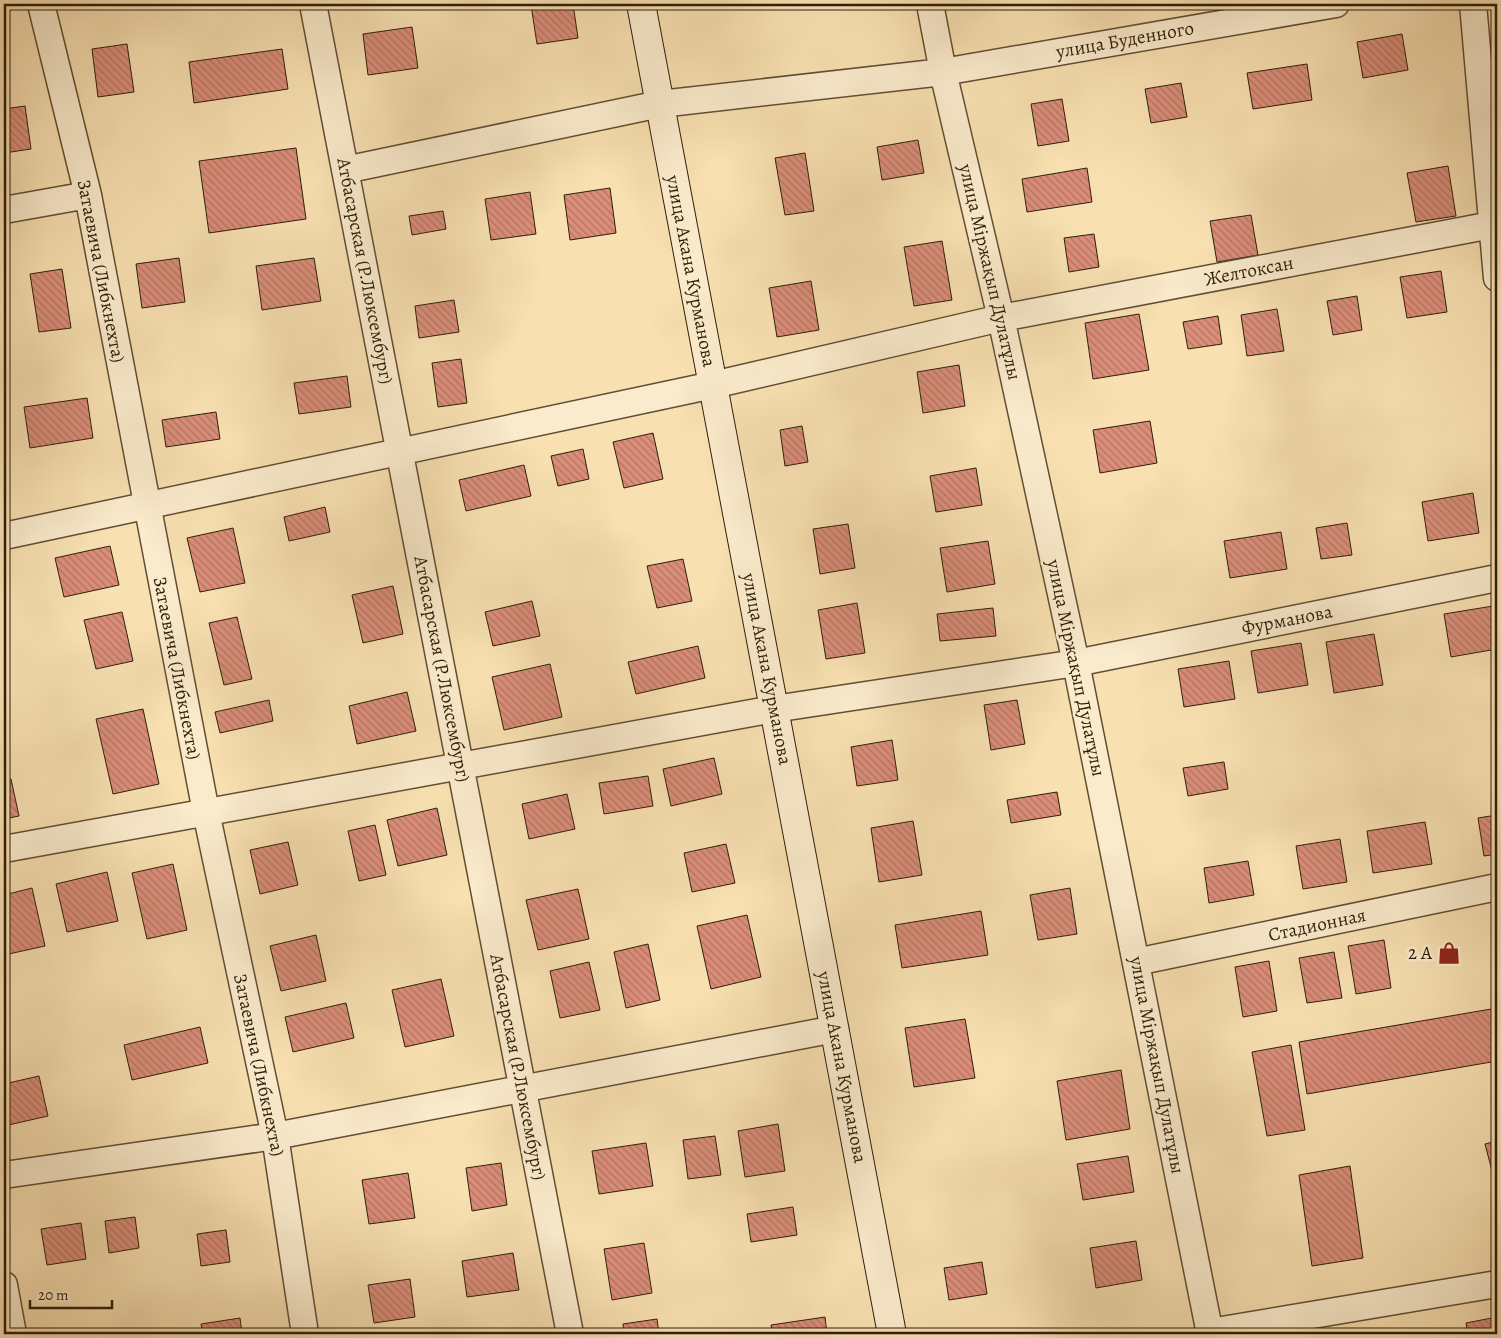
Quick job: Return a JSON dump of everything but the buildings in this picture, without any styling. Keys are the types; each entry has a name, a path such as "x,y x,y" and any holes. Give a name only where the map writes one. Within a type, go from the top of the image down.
{"main road":[{"name":"улица Акана Курманова","path":"641,4 892,1334"}],"street":[{"name":"Затаевича (Либкнехта)","path":"41,4 88,195 206,812 275,1136 305,1334"},
{"name":"Атбасарская (Р.Люксембург)","path":"313,4 570,1334"},
{"name":"улица Міржақып Дулатұлы","path":"930,4 943,72 1001,318 1076,663 1210,1333"},
{"name":"улица Буденного","path":"345,170 660,104 943,72 1336,4"},
{"path":"1473,4 1495,225 1497,278"},
{"path":"4,210 88,195"},
{"name":"Желтоксан","path":"4,536 713,385 1001,318 1495,225"},
{"name":"Фурманова","path":"4,849 774,708 1076,663 1497,578"},
{"name":"Стадионная","path":"1136,962 1497,887"},
{"path":"4,1175 275,1136 835,1029"},
{"path":"1210,1333 1497,1284"},
{"path":"4,1285 13,1334"}],"place":[{"name":"2 А","path":"1449,953"}]}
